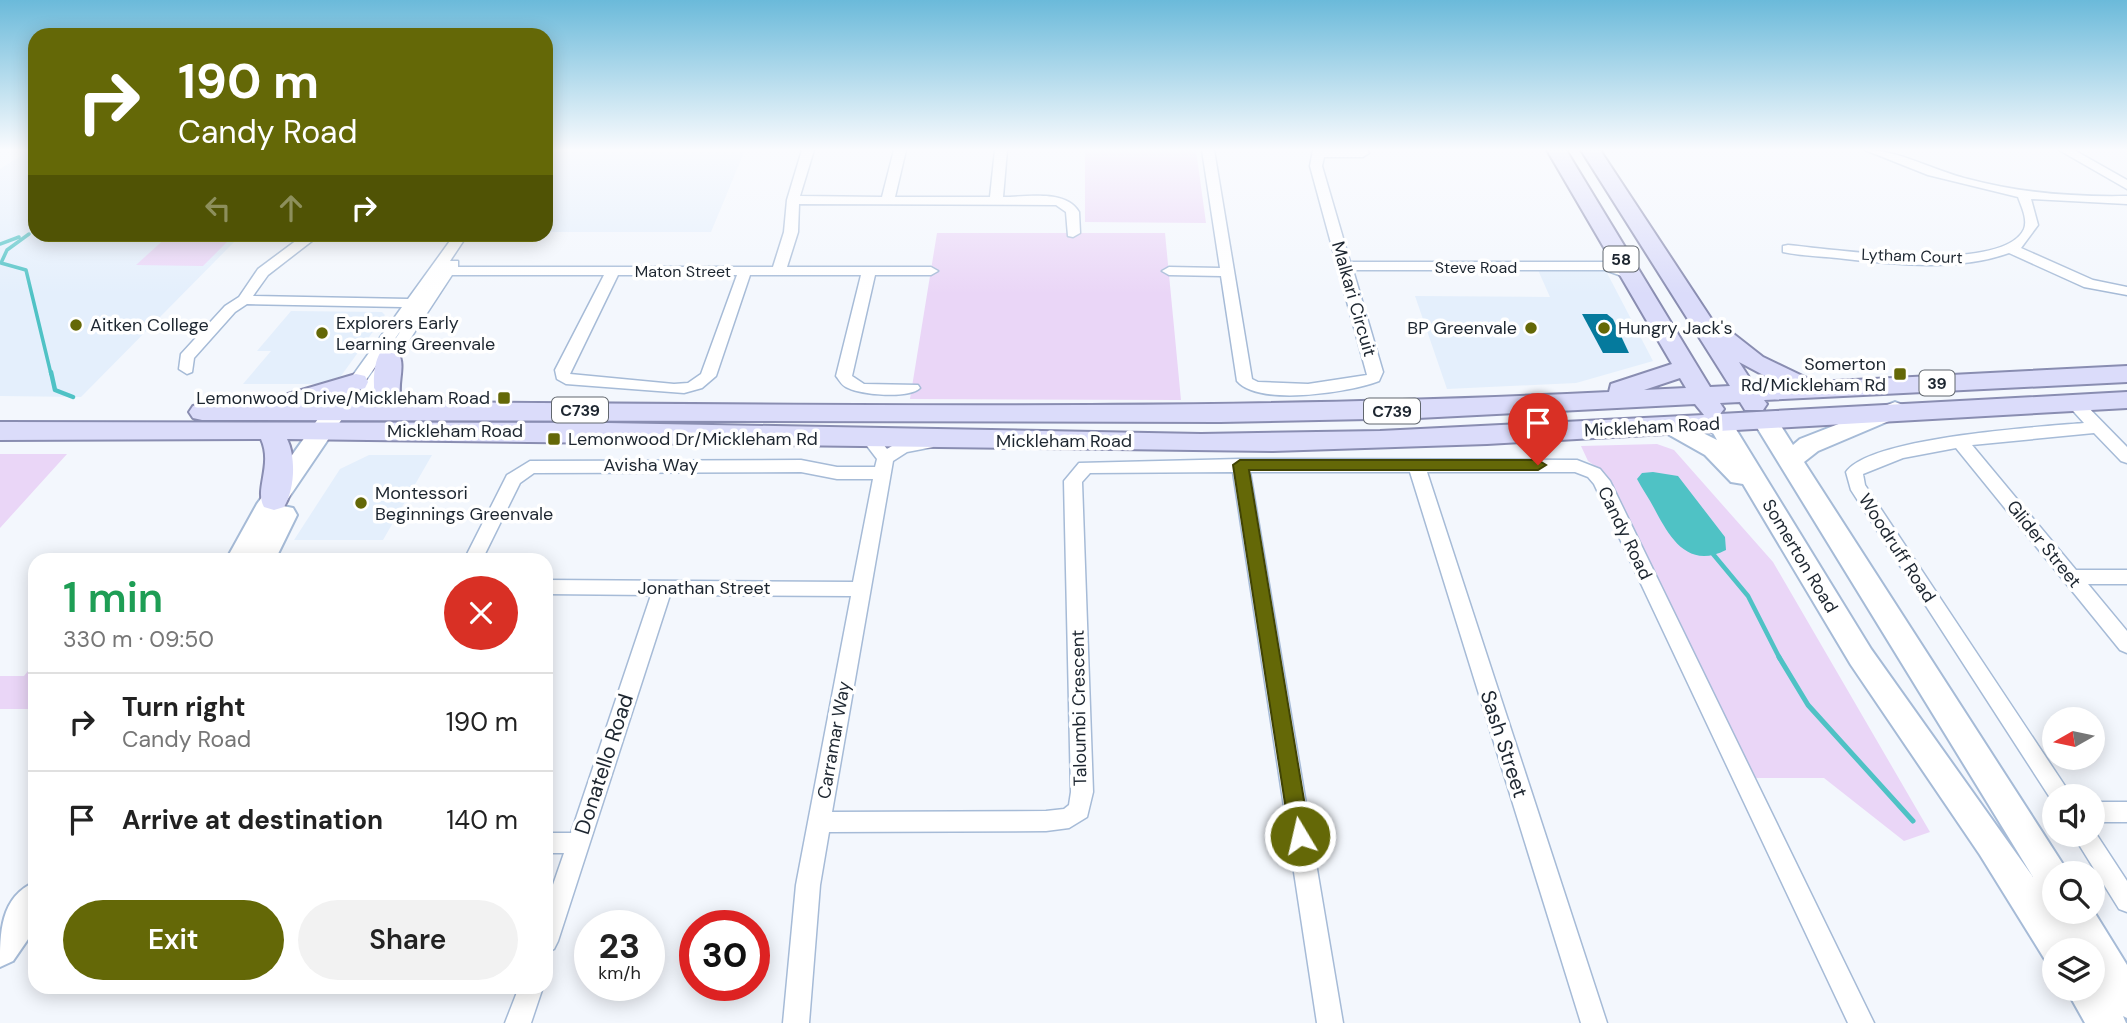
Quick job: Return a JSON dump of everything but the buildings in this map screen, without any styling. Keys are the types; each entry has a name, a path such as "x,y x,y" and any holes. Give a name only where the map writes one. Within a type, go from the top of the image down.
{"main road":[{"name":"Somerton Road","path":"1582,198 1619,267 1703,395 1866,665 1992,844 2052,938"},
{"path":"1621,198 2042,861"},
{"path":"1693,309 1727,342 1754,362 1810,388"},
{"path":"389,358 386,394 393,410"},
{"path":"1563,404 1603,395 1686,368"},
{"name":"Mickleham Road","path":"339,420 393,410 1220,414 1563,404 1810,388 2127,374"},
{"path":"274,500 281,453 262,421 356,382"},
{"name":"Mickleham Road","path":"0,431 339,420 879,457 939,440 1273,442 1675,427 1895,410 2127,400"},
{"path":"1790,460 1808,444 1895,410"},
{"name":"Mickleham Road","path":"0,413 262,421"},
{"path":"244,553 274,500 339,420"},
{"path":"265,553 339,420"},
{"path":"1675,427 1713,449 1773,511"},
{"path":"0,949 28,909"},
{"path":"2081,924 2127,999"},
{"path":"2093,1001 2107,1023"}],"street":[{"name":"Malkari Circuit","path":"1215,198 1245,381 1250,387 1267,390 1325,387 1368,382 1374,378 1375,372 1325,198"},
{"path":"2012,248 2023,241 2031,227 2024,198"},
{"path":"2054,198 2127,200"},
{"path":"779,271 791,232 793,200 1058,201 1069,204 1074,211 1073,233"},
{"path":"187,369 186,357 230,309 245,299 247,291 269,267 304,242"},
{"path":"339,420 389,358 427,303 441,270 457,242"},
{"path":"339,420 356,382 411,303 464,242"},
{"path":"2012,248 2094,286 2127,291"},
{"name":"Lytham Court","path":"1788,249 1952,260 1989,256 2012,248"},
{"name":"Steve Road","path":"1345,266 1619,267"},
{"name":"Maton Street","path":"441,270 931,271"},
{"path":"613,271 562,370 562,376 566,379 674,389 689,389 701,384 708,376 745,271"},
{"path":"869,271 844,376 852,386 862,388 912,388"},
{"path":"1169,271 1227,272"},
{"path":"245,299 256,302 427,303"},
{"path":"2073,402 2127,457"},
{"name":"Woodruff Road","path":"2051,784 1857,486 1854,472 1866,463 1936,445 2098,427"},
{"name":"Glider Street","path":"1961,443 2127,645"},
{"name":"Avisha Way","path":"476,553 513,480 530,467 801,466 837,473 879,457"},
{"name":"Carramar Way","path":"796,1023 804,914 862,589 879,457"},
{"path":"1240,465 1330,1023"},
{"name":"Sash Street","path":"1416,465 1594,1023"},
{"name":"Candy Road","path":"1079,471 1092,466 1571,465 1589,470 1598,476 1861,1023"},
{"name":"Taloumbi Crescent","path":"819,822 1046,821 1069,818 1079,810 1082,792 1073,481 1079,471"},
{"path":"2071,577 2127,577"},
{"name":"Jonathan Street","path":"553,587 862,589"},
{"name":"Donatello Road","path":"553,919 663,587"},
{"path":"2105,812 2127,813"},
{"path":"553,843 578,843"},
{"path":"2092,847 2127,901"},
{"path":"518,1023 528,994"}],"shaded area":[{"name":"Aitken College","path":"0,198 28,198 28,242 234,242 81,397 0,396"},
{"path":"553,198 725,198 711,232 553,232"},
{"path":"1085,198 1203,198 1206,223 1085,222"},
{"path":"937,233 1165,233 1181,400 910,399"},
{"path":"161,242 227,242 203,266 136,265"},
{"name":"BP Greenvale","path":"1538,270 1606,271 1653,361 1576,383 1447,389 1415,296 1550,297"},
{"name":"Explorers Early Learning Greenvale","path":"291,311 382,312 385,315 341,376 321,384 243,384 271,351 257,351"},
{"path":"1657,444 1674,450 1773,562 1930,832 1904,841 1824,778 1754,778 1606,474 1588,461 1581,446"},
{"path":"0,454 67,454 0,528"},
{"name":"Montessori Beginnings Greenvale","path":"369,455 432,455 383,540 294,540 340,469"},
{"path":"28,671 28,709 0,709 0,676 24,676"}],"water":[{"path":"1642,473 1678,476 1725,537 1726,550 1700,556 1690,553 1673,539 1637,479"}],"waterway":[{"path":"28,235 7,250 1,263 26,270 51,374"},
{"path":"0,244 19,237"},
{"path":"51,372 55,390 73,397"},
{"path":"1713,554 1748,596 1780,659"},
{"path":"1779,657 1808,705 1913,821"}],"place":[{"name":"Aitken College","path":"76,325"},
{"name":"BP Greenvale","path":"1531,328"},
{"name":"Hungry Jack's","path":"1604,328"},
{"name":"Explorers Early Learning Greenvale","path":"322,333"},
{"name":"Somerton Rd/Mickleham Rd","path":"1900,374"},
{"name":"Lemonwood Drive/Mickleham Road","path":"504,398"},
{"name":"Lemonwood Dr/Mickleham Rd","path":"554,439"},
{"name":"Montessori Beginnings Greenvale","path":"361,503"}],"route":[{"path":"1300,836 1240,465 1538,465"}]}
